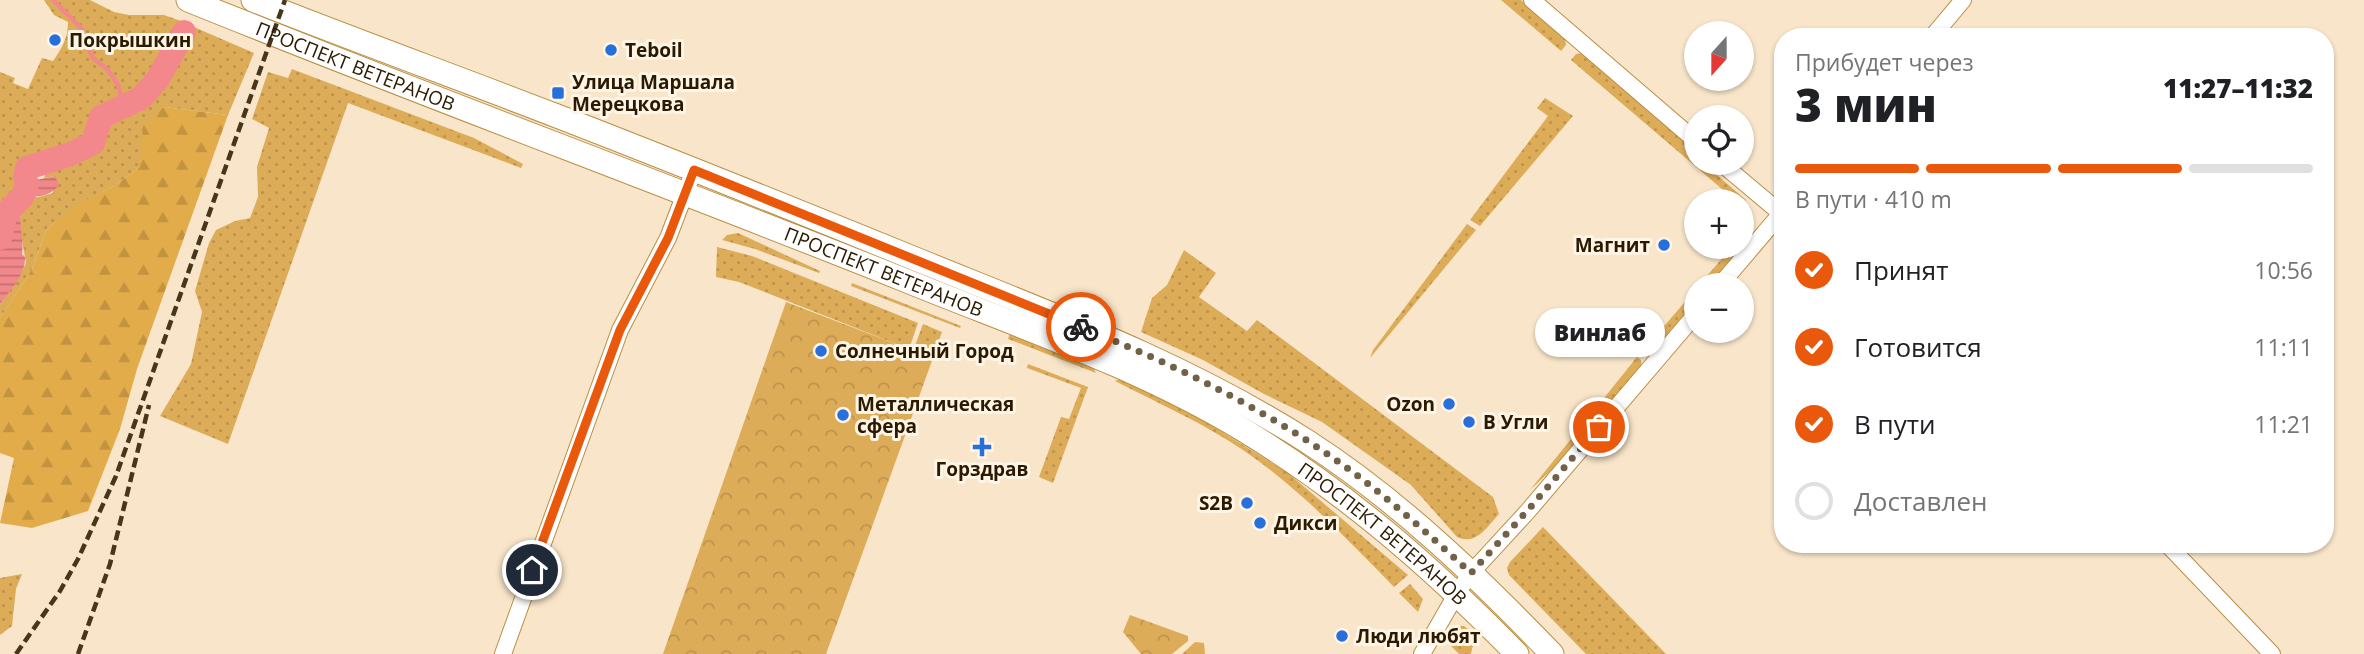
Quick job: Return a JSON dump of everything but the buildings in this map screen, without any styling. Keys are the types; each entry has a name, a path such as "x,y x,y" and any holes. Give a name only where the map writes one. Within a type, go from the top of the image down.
{"main road":[{"name":"ПРОСПЕКТ ВЕТЕРАНОВ","path":"188,0 686,193 1098,358 1185,398 1244,430 1353,505 1457,593 1517,654"},
{"name":"ПРОСПЕКТ ВЕТЕРАНОВ","path":"253,0 694,170 1119,342 1195,377 1256,410 1357,475 1471,573 1552,654"}],"street":[{"path":"1532,0 1684,131"},
{"path":"1940,28 1963,0"},
{"path":"503,654 620,330 668,238 694,170"},
{"path":"1736,175 1774,206"},
{"path":"1730,273 1774,223"},
{"path":"1422,654 1471,573 1684,328"},
{"path":"2175,553 2272,654"}],"green space":[{"path":"44,0 90,0 114,12 164,15 181,21 143,91 123,105 99,115 90,139 51,158 24,164 23,187 9,195 0,211 0,72 15,78 13,83 28,89 42,58 53,61 67,33 68,22 54,15"},
{"path":"1501,0 1521,0 1565,37 1566,45 1561,51"},
{"path":"194,27 254,53 228,115 164,107 140,167 112,187 81,203 46,230 32,269 0,318 0,304 26,263 19,223 25,198 53,193 55,176 44,178 46,170 99,147 106,120 150,103"},
{"path":"1584,53 1684,138 1684,157 1571,60 1576,54"},
{"path":"292,69 474,138 523,164 521,168 348,103 228,444 160,416 191,364 202,312 195,291 209,243 216,230 235,221 250,218 258,197 257,167 269,128 252,119 268,72 288,78"},
{"path":"1545,98 1573,116 1480,226 1470,220 1548,116 1537,108"},
{"path":"164,107 228,115 137,369 120,429 88,511 32,528 0,523 14,458 0,453 0,318 32,269 46,230 81,202 112,187 140,167 143,126"},
{"path":"1706,175 1717,175 1733,189 1722,189"},
{"path":"1467,224 1476,230 1370,358 1373,350"},
{"path":"738,233 820,271 819,273 755,249 722,240 727,235"},
{"path":"717,247 752,256 918,323 909,349 739,282 716,277"},
{"path":"1184,250 1216,273 1199,297 1247,331 1257,320 1493,497 1499,514 1481,534 1470,539 1457,537 1411,485 1322,422 1203,360 1141,332 1152,298 1167,285"},
{"path":"1722,259 1731,259 1719,273 1709,273"},
{"path":"852,283 961,326 960,328 851,286"},
{"path":"786,302 933,358 826,654 663,654"},
{"path":"1684,303 1684,315 1658,346 1651,349 1647,346"},
{"path":"923,324 942,332 933,358 913,351"},
{"path":"1010,333 1092,365 1096,373 1008,339"},
{"path":"1637,357 1641,360 1642,368 1560,462 1530,490"},
{"path":"1028,364 1088,387 1053,483 1039,477 1061,417 1069,419 1081,388 1027,368"},
{"path":"1120,379 1201,419 1288,473 1408,575 1394,587 1322,515 1264,465 1212,431 1115,381"},
{"path":"1543,527 1666,654 1586,654 1509,575 1507,568 1510,562"},
{"path":"22,574 16,589 12,626 0,635 0,578"},
{"path":"1410,584 1423,599 1418,612 1399,593"},
{"path":"1130,615 1188,636 1188,641 1172,654 1141,654 1123,632"},
{"path":"1459,626 1464,626 1475,635 1471,654 1459,654 1448,643"},
{"path":"1195,642 1204,643 1205,654 1182,654"}],"shaded area":[{"path":"55,176 59,185 51,192 39,196 23,196 27,185 25,177 36,180"},
{"path":"9,195 17,201 25,198 20,221 25,263 17,282 0,304 0,211"}],"waterway":[{"path":"53,0 82,29 93,58 108,70 118,85 124,108"},
{"path":"0,238 6,213 23,196 27,185 27,168 71,154 93,143 101,117 141,98 158,79 184,32"}],"railway":[{"path":"16,654 60,591 78,559 116,476 285,0"},
{"path":"78,654 110,564 149,405"}],"way so far":[{"path":"1081,327 1195,377 1308,442 1357,475 1396,506 1471,573 1599,427"}],"place":[{"name":"Покрышкин","path":"55,40"},
{"name":"Teboil","path":"611,50"},
{"name":"Улица Маршала Мерецкова","path":"558,93"},
{"name":"Магнит","path":"1664,245"},
{"name":"Солнечный Город","path":"821,351"},
{"name":"Ozon","path":"1449,404"},
{"name":"Металлическая сфера","path":"843,415"},
{"name":"В Угли","path":"1469,422"},
{"name":"Винлаб","path":"1599,427"},
{"name":"Горздрав","path":"982,447"},
{"name":"S2B","path":"1247,503"},
{"name":"Дикси","path":"1260,523"},
{"name":"Люди любят","path":"1342,636"}],"route":[{"path":"532,570 620,330 668,238 694,170 1081,327"}]}
